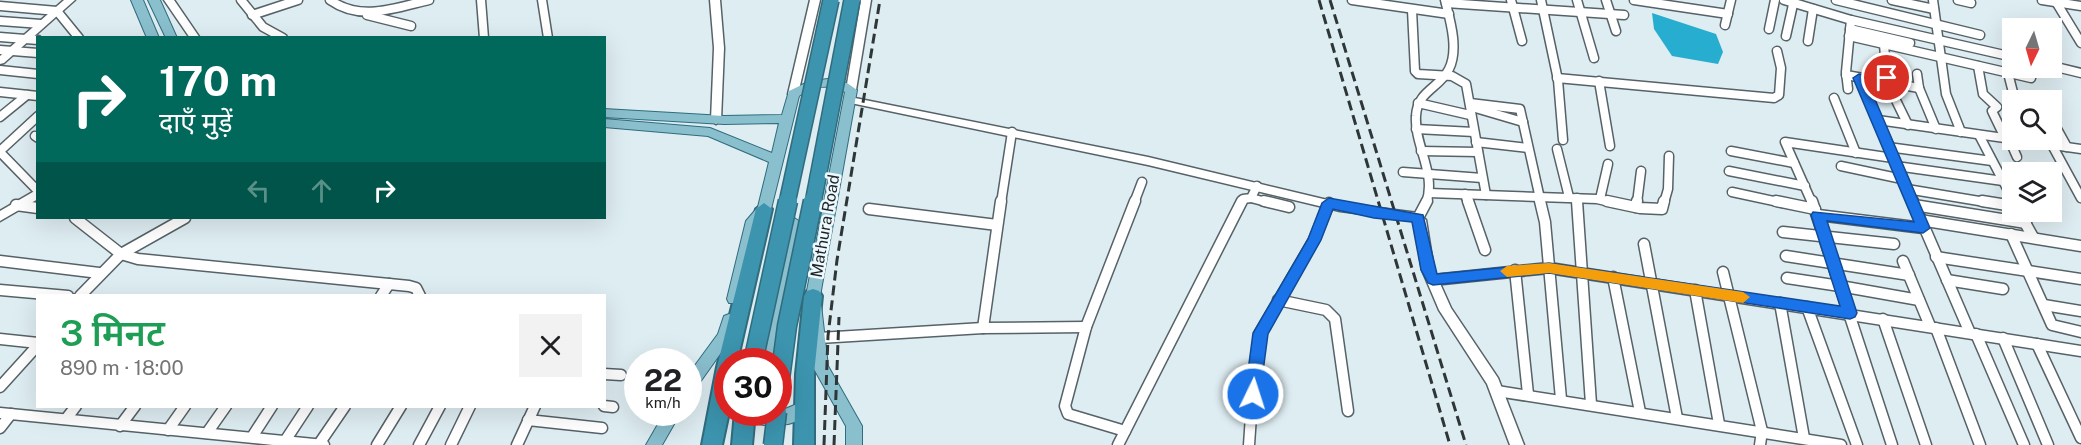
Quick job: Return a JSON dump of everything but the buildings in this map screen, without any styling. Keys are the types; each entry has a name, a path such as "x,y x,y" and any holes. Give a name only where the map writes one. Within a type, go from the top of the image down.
{"highway":[{"path":"756,348 831,0"},
{"name":"Mathura Road","path":"784,348 852,0"},
{"path":"731,348 763,214"},
{"path":"804,445 804,374 813,296"},
{"path":"712,445 716,426"},
{"path":"742,445 744,426"},
{"path":"773,445 775,426"}],"main road":[{"path":"137,0 152,36"},
{"path":"154,0 171,36"},
{"path":"702,368 725,336 753,221 763,214 793,94 818,82 830,82 850,95"},
{"name":"Mathura Road","path":"850,95 813,296 821,367 854,426 854,445"},
{"path":"606,113 716,120 787,119"},
{"path":"606,123 710,132 777,160"},
{"path":"763,214 793,222 827,215"},
{"path":"769,348 788,267 793,222"},
{"path":"792,416 804,407"},
{"path":"654,445 665,426"}],"street":[{"path":"0,61 5,50 24,39 70,0"},
{"path":"169,0 194,36"},
{"path":"240,0 263,27 280,36"},
{"path":"252,15 298,0"},
{"path":"330,0 344,10 411,26"},
{"path":"362,13 407,2 429,0"},
{"path":"481,0 484,36"},
{"path":"542,0 548,36"},
{"path":"715,0 719,48 716,120"},
{"path":"793,94 814,0"},
{"name":"Mathura Road","path":"850,95 866,0"},
{"path":"1353,0 1449,14"},
{"path":"1541,0 1557,78 1560,145 1573,198 1582,272 1591,404"},
{"path":"1577,0 1594,58"},
{"path":"1606,0 1616,31"},
{"path":"1634,0 1728,14"},
{"path":"1725,25 1729,0"},
{"path":"1769,29 1775,0"},
{"path":"1784,0 1794,1 1817,10 1884,44 2002,72"},
{"path":"1808,41 1817,10 1823,0"},
{"path":"1836,0 1980,35"},
{"path":"1892,0 1934,4 1946,94 1961,132"},
{"path":"1958,0 1971,3"},
{"path":"2042,0 2081,6"},
{"path":"1517,445 1497,391 1472,346 1445,310 1426,261 1418,218 1429,193 1416,129 1418,103 1422,92 1446,75 1451,65 1453,28 1445,1 1512,4 1544,10 1624,15"},
{"path":"1786,36 1794,1"},
{"path":"2056,2 2081,43"},
{"path":"1512,4 1522,41"},
{"path":"0,6 57,11 77,36"},
{"path":"1412,10 1415,71 1418,74 1446,75 1465,82 1486,195"},
{"path":"0,21 41,24"},
{"path":"1850,28 1939,40 2002,54"},
{"path":"1850,28 1910,43"},
{"path":"1848,89 1846,75 1850,28"},
{"path":"0,37 36,40"},
{"path":"1884,44 1887,82 1908,125"},
{"path":"5,50 36,53"},
{"path":"1557,78 1774,98 1779,95 1781,76 1778,51"},
{"path":"1978,66 1983,94 1997,107 1992,111 2002,130"},
{"path":"2062,68 2081,73"},
{"path":"0,70 36,74"},
{"path":"1917,74 1919,88 1936,129"},
{"path":"1846,75 1919,88"},
{"path":"1859,78 1936,257 2024,445"},
{"path":"1599,81 1610,146"},
{"path":"0,92 36,96"},
{"path":"0,117 27,95"},
{"path":"850,95 1374,213 1395,213 1418,218"},
{"path":"1834,98 1856,153"},
{"path":"1418,103 1470,108 1518,108 1541,197 1561,399"},
{"path":"36,118 2,156 36,190"},
{"path":"1878,120 2002,138"},
{"path":"1416,129 1474,132"},
{"path":"983,328 996,225 1012,132"},
{"path":"1979,135 2002,179"},
{"path":"2062,138 2067,147"},
{"path":"1476,142 1528,148"},
{"path":"1892,445 1825,237 1785,142 2002,181"},
{"path":"2062,146 2081,149"},
{"path":"1888,147 1992,161"},
{"path":"2013,150 2017,157"},
{"path":"2055,150 2081,198"},
{"path":"1421,151 1478,152"},
{"path":"1731,151 1794,164"},
{"path":"1429,193 1600,199 1635,207 1662,209 1668,189 1669,156"},
{"path":"1600,199 1608,164"},
{"path":"1840,166 1902,179"},
{"path":"1635,207 1641,171"},
{"path":"1729,171 1805,186"},
{"path":"1403,172 1482,178"},
{"path":"1125,431 1074,416 1066,411 1086,327 1142,182"},
{"path":"1251,198 1257,186"},
{"path":"1907,189 2002,204"},
{"path":"1732,192 1816,212 2011,234 2081,246"},
{"path":"0,217 36,193"},
{"path":"1465,194 1485,250"},
{"path":"1119,445 1242,199 1251,198 1289,207"},
{"path":"1249,445 1256,353 1260,333 1314,240 1329,203"},
{"path":"16,205 36,208"},
{"path":"1914,205 2026,223 2033,237"},
{"path":"869,209 996,225"},
{"path":"76,219 121,254 154,261 389,284 416,288 419,294"},
{"path":"164,219 172,224"},
{"path":"82,294 99,273 121,254 183,219"},
{"path":"1783,232 1894,244"},
{"path":"2011,234 2054,327 2081,332"},
{"path":"1644,244 1677,418"},
{"path":"1786,256 1831,261 1909,275"},
{"path":"1936,257 2081,279"},
{"path":"0,261 99,273"},
{"path":"1903,261 1933,327 1980,445"},
{"path":"1433,279 1549,268 1850,313 2081,351"},
{"path":"1515,270 1528,394"},
{"path":"1723,272 1762,430 1760,445"},
{"path":"1613,277 1640,412"},
{"path":"1787,278 1919,300"},
{"path":"1947,280 2003,289"},
{"path":"382,294 389,284"},
{"path":"0,290 45,294"},
{"path":"1695,290 1719,424"},
{"path":"1278,300 1326,310 1335,318 1348,411"},
{"path":"1780,303 1804,438"},
{"path":"2044,305 2081,311"},
{"path":"1807,307 1857,445"},
{"path":"1883,319 1926,445"},
{"path":"819,338 983,328 1086,327"},
{"path":"2002,338 2048,445"},
{"path":"0,339 36,344"},
{"path":"2037,344 2081,438"},
{"path":"0,387 36,346"},
{"path":"606,374 621,375"},
{"path":"1497,391 1762,430 1841,445"},
{"path":"66,419 74,408"},
{"path":"120,426 134,408"},
{"path":"168,430 184,408"},
{"path":"207,433 224,408"},
{"path":"259,441 271,408"},
{"path":"285,441 307,408"},
{"path":"319,444 344,408"},
{"path":"377,445 400,408"},
{"path":"419,445 439,408"},
{"path":"451,445 469,408"},
{"path":"517,445 534,408"},
{"path":"0,428 6,414 207,433 259,441 324,445"},
{"path":"528,420 602,428"},
{"path":"720,426 720,445"}],"water":[{"path":"1652,13 1716,34 1723,52 1718,64 1672,56 1654,29"}],"railway":[{"path":"824,445 828,336 837,260 880,0"},
{"path":"1319,0 1450,445"},
{"path":"1330,0 1466,445"},
{"path":"834,445 839,317"}],"slow traffic":[{"path":"1507,271 1549,268 1743,297"}],"route":[{"path":"1253,394 1260,333 1308,253 1329,203 1374,213 1395,213 1418,218 1421,224 1428,270 1433,279 1549,268 1850,313 1831,261 1818,215 1923,228 1859,78 1887,82 1887,78"}]}
